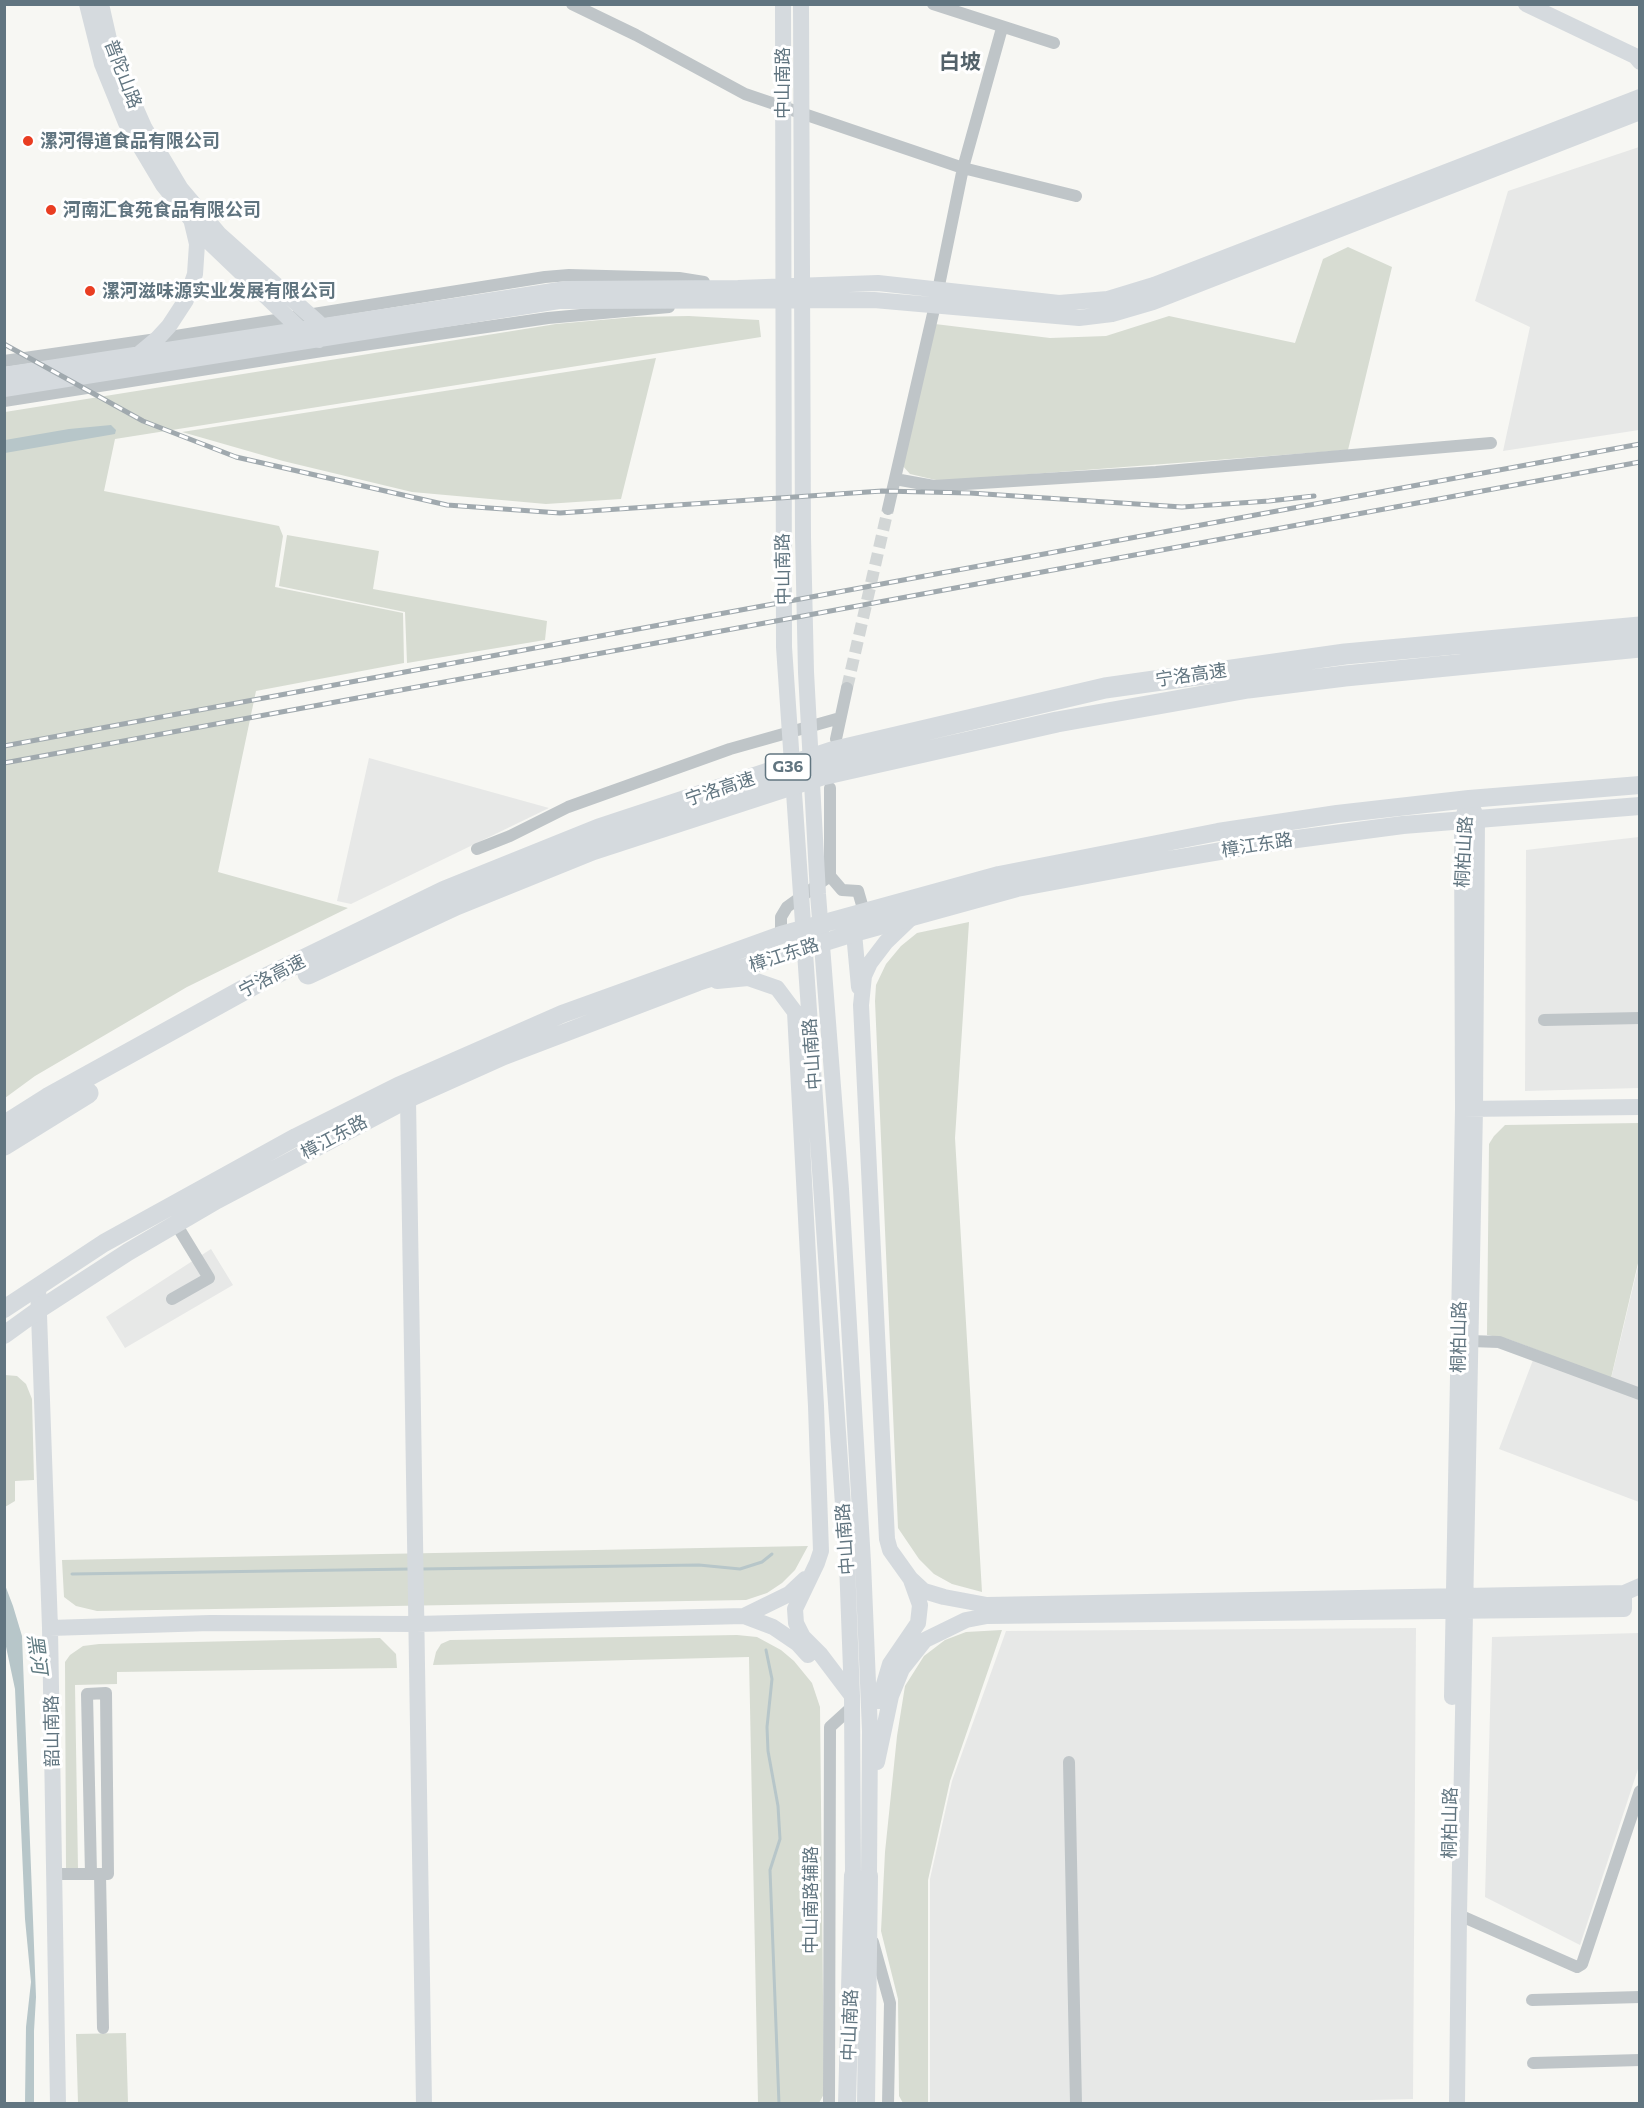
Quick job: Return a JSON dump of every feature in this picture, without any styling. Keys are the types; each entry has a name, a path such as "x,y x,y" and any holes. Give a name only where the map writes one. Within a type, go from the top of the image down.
{"highway":[{"name":"宁洛高速","path":"4,1126 48,1098 260,981 445,891 599,829 832,752 1105,688 1345,654 1640,627"},
{"name":"宁洛高速","path":"4,1145 64,1106 278,987 456,904 592,850 822,775 1057,722 1248,688 1345,675 1640,647"}],"main road":[{"name":"樟江东路","path":"4,1309 104,1243 296,1137 398,1086 562,1014 781,935 999,875 1120,850 1250,827 1469,799 1640,785"},
{"name":"樟江东路","path":"4,1335 128,1252 317,1146 408,1099 504,1056 698,982 854,933 1017,888 1274,842 1403,825 1640,806"},
{"name":"中山南路","path":"861,1875 869,1926 866,2103"},
{"name":"中山南路","path":"848,2103 861,1875"}],"street":[{"name":"普陀山路","path":"87,4 102,64 126,123 163,185 209,242 301,330 321,339"},
{"name":"普陀山路","path":"101,4 113,57 144,127 181,189 219,234 308,314 321,339"},
{"path":"572,4 745,94 963,168 1076,196"},
{"name":"中山南路","path":"781,4 783,27 784,647 870,1731 870,1793 861,1875"},
{"name":"中山南路","path":"803,4 801,28 803,537 806,672 818,894 842,1189 855,1563 852,1701 861,1875"},
{"path":"933,4 1054,44"},
{"path":"1526,4 1635,56 1640,62"},
{"path":"889,504 937,298 963,168 1002,28"},
{"path":"4,389 559,301 737,294 874,300 937,298 1059,303 1108,298 1154,285 1640,97"},
{"path":"937,298 1079,318 1112,314 1153,302 1640,112"},
{"path":"137,356 170,326 186,300 195,274 197,244 191,219"},
{"path":"4,361 569,275 679,278 737,294"},
{"path":"4,375 301,330"},
{"path":"4,401 321,339"},
{"path":"894,482 934,486 1156,472 1491,443"},
{"path":"836,739 847,688"},
{"path":"477,849 510,836 568,807 730,749 840,718"},
{"path":"830,788 830,876 842,890 858,891 864,912"},
{"name":"桐柏山路","path":"1457,2103 1460,1604 1471,1341 1469,799"},
{"path":"781,935 781,917 787,907 830,876"},
{"path":"861,1005 864,976 870,963 886,942 911,918"},
{"path":"854,933 861,1005 887,1539 890,1550 910,1578 924,1591 987,1605 1460,1604 1624,1609 1624,1593 1640,1586"},
{"path":"698,982 748,978 777,988 795,1012 816,1406 821,1551 795,1609 796,1623 803,1637 821,1655 852,1701"},
{"path":"1544,1020 1640,1018"},
{"path":"408,1099 424,2103"},
{"path":"1469,1109 1640,1107"},
{"name":"桐柏山路","path":"1446,2103 1460,1604 1469,1109"},
{"path":"172,1299 209,1278 176,1224"},
{"name":"韶山南路","path":"38,1286 50,1628 58,2103"},
{"path":"1471,1341 1498,1342 1640,1394"},
{"path":"744,1616 789,1594 813,1572"},
{"path":"870,1731 890,1664 918,1623 920,1605 910,1578"},
{"path":"870,1793 891,1696 902,1669 925,1640 966,1620 987,1616 1460,1604"},
{"path":"50,1628 210,1623 416,1624 744,1616 773,1627 798,1644 831,1682 852,1701"},
{"path":"54,1874 95,1874 108,1874 106,1693 87,1694 95,1874 103,2028"},
{"name":"中山南路辅路","path":"829,2103 830,1727 852,1701"},
{"path":"1069,1762 1076,2103"},
{"path":"1459,1915 1577,1967 1582,1964 1640,1791"},
{"path":"869,1926 890,2003 888,2103"},
{"path":"1532,2000 1640,1997"},
{"path":"1533,2063 1640,2060"}],"shaded area":[{"path":"1639,147 1639,430 1503,451 1530,327 1475,301 1508,191"},
{"path":"1348,247 1392,267 1348,450 940,481 910,474 902,465 935,324 1050,338 1106,336 1169,316 1295,343 1323,259"},
{"path":"689,316 759,320 761,337 115,439 104,491 279,526 283,536 275,587 403,613 404,663 256,691 218,872 348,908 187,987 35,1076 5,1098 5,412 556,324 634,317"},
{"path":"656,358 621,499 546,504 412,492 283,461 182,432"},
{"path":"111,425 116,430 115,434 5,453 5,440 69,429"},
{"path":"287,535 379,551 373,589 547,621 545,640 407,663 405,612 279,586"},
{"path":"369,758 549,808 351,904 337,901"},
{"path":"1639,837 1639,1088 1525,1091 1526,850"},
{"path":"969,922 955,1138 982,1592 952,1584 934,1574 919,1559 898,1528 875,1001 876,985 886,964 901,946 917,933"},
{"path":"1639,1123 1639,1259 1611,1378 1508,1339 1487,1335 1489,1144 1494,1136 1505,1125"},
{"path":"211,1249 233,1285 125,1348 106,1317"},
{"path":"1639,1262 1639,1389 1611,1379"},
{"path":"1533,1360 1639,1398 1639,1502 1499,1449"},
{"path":"5,1375 17,1376 26,1384 32,1399 34,1480 15,1481 15,1501 5,1507"},
{"path":"808,1546 795,1570 782,1583 767,1593 746,1600 97,1611 76,1606 64,1597 62,1560"},
{"path":"5,1585 22,1636 36,1997 34,2103 25,2103 26,2027 31,1982 25,1919 15,1689 5,1642"},
{"path":"1416,1628 1413,2099 1204,2104 930,2104 930,1879 952,1781 1006,1631"},
{"path":"1002,1630 950,1781 928,1880 928,2103 903,2103 899,2096 898,1999 881,1931 885,1852 897,1736 905,1686 924,1656 945,1640 966,1632"},
{"path":"1639,1633 1639,1766 1580,1945 1485,1897 1492,1637"},
{"path":"737,1635 757,1637 781,1650 794,1661 812,1683 820,1707 824,2094 819,2103 758,2103 749,1657 433,1665 436,1652 441,1644 450,1640"},
{"path":"380,1638 396,1654 397,1668 117,1672 117,1684 75,1685 78,1869 66,1869 65,1662 70,1655 83,1646 99,1644"},
{"path":"126,2033 128,2103 78,2103 76,2034"}],"waterway":[{"path":"421,1569 699,1565 740,1569 762,1562 772,1554"},
{"path":"72,1574 411,1569"},
{"path":"766,1650 772,1679 767,1727 768,1751 778,1806 780,1839 770,1870 779,2104"}],"tunnel":[{"path":"847,688 888,509"}],"railway":[{"path":"4,344 143,421 236,457 447,505 560,513 882,491 970,493 1182,507 1314,496"},
{"path":"4,746 1640,444"},
{"path":"4,763 1640,462"}],"place":[{"name":"漯河得道食品有限公司","path":"28,141"},
{"name":"河南汇食苑食品有限公司","path":"51,210"},
{"name":"漯河滋味源实业发展有限公司","path":"90,291"}],"district":[{"name":"白坡","path":"960,62"}],"water label":[{"name":"黑河","path":"37,1654"}]}
